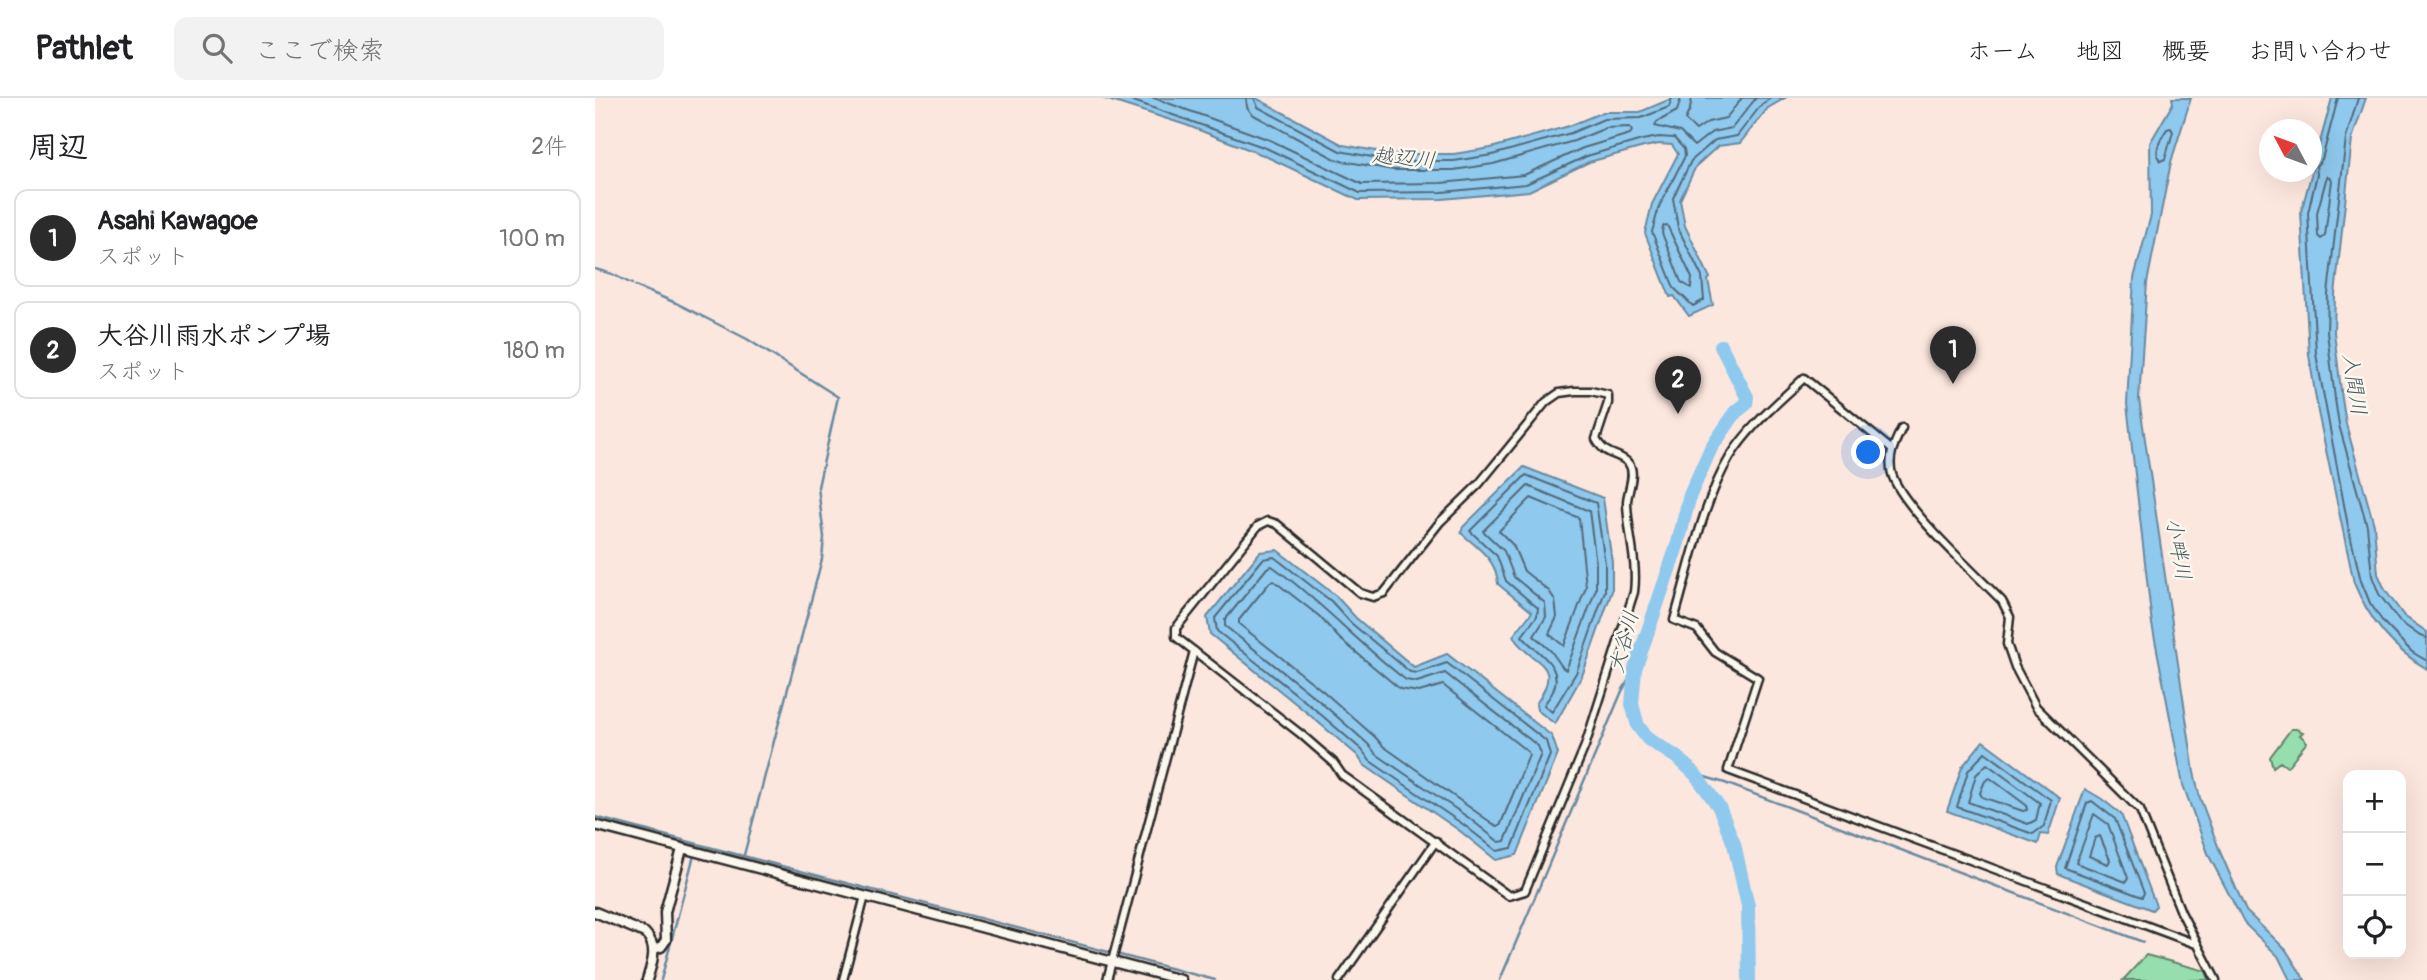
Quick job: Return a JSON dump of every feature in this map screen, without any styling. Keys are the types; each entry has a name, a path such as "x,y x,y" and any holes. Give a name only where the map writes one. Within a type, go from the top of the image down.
{"street":[{"path":"1891,449 1804,378 1759,421 1731,454 1719,478 1674,620 1697,629 1715,652 1758,678 1728,770 2196,944"},
{"path":"1582,391 1608,395 1608,403 1596,439 1600,447 1609,454 1629,464 1632,474 1627,489 1627,509 1636,577 1632,607 1585,746 1525,891 1509,896 1436,841 1342,775 1333,762 1302,735 1176,636 1177,628 1258,526 1268,521 1277,524 1360,593 1373,597 1384,593 1440,522 1479,484 1552,397 1559,393 1582,391"},
{"path":"1902,428 1891,449 1891,473 1903,498 2002,601 2010,617 2007,644 2015,667 2036,707 2140,810 2168,882 2196,944 2216,980"},
{"path":"1107,980 1194,651"},
{"path":"595,825 1181,980"},
{"path":"1339,980 1436,841"},
{"path":"654,949 661,947 666,940 665,912 682,849"},
{"path":"843,980 865,896"},
{"path":"595,912 645,933 650,939 654,949 647,980"}],"green space":[{"path":"2291,729 2303,732 2300,735 2307,742 2287,767 2280,762 2273,767 2270,757"},
{"path":"2146,955 2206,971 2209,980 2123,980"}],"water":[{"name":"越辺川","path":"1102,98 1256,98 1343,145 1393,154 1454,154 1491,148 1569,126 1603,112 1640,112 1673,98 1785,98 1768,108 1740,143 1718,146 1696,166 1680,200 1685,226 1710,278 1708,280 1713,305 1689,316 1674,296 1670,297 1645,233 1652,204 1678,154 1672,145 1644,147 1589,162 1529,191 1442,199 1358,200 1263,155 1186,125"},
{"path":"2172,98 2191,98 2171,162 2147,283 2139,399 2194,772 2200,798 2246,911 2286,950 2305,980 2290,980 2278,956 2244,923 2209,856 2183,785 2152,624 2127,404 2134,278 2151,215 2150,143 2173,103"},
{"path":"2332,98 2366,98 2352,139 2335,295 2334,332 2346,424 2374,525 2378,574 2385,590 2404,616 2427,632 2427,669 2403,652 2383,632 2354,583 2318,412 2309,355 2301,212 2309,182 2322,182 2322,135"},
{"path":"1524,467 1603,498 1612,562 1612,591 1582,676 1555,724 1537,710 1536,704 1547,679 1546,671 1513,636 1532,612 1498,584 1490,561 1461,533 1463,527"},
{"path":"1277,550 1336,596 1356,618 1414,667 1447,654 1552,736 1558,754 1517,855 1496,860 1460,831 1364,765 1357,755 1210,634 1207,617 1260,552"},
{"path":"1983,741 2060,798 2048,835 2041,834 2038,844 1947,811 1962,767"},
{"path":"2085,789 2121,814 2156,906 2152,910 2058,874 2057,867"}],"waterway":[{"path":"595,269 632,284"},
{"path":"635,286 676,303 747,339 838,397 818,487 824,537 822,559 744,855"},
{"name":"大谷川","path":"1721,346 1747,397 1746,404 1736,412 1711,448 1690,495 1678,543 1635,669 1632,704 1638,726 1648,739 1678,758 1695,774 1719,807 1734,844 1748,906 1749,980"},
{"path":"1500,980 1622,691 1635,669"},
{"path":"1695,774 1725,783 2143,942"},
{"path":"595,817 1215,980"},
{"path":"661,980 694,855"}],"place":[{"name":"Asahi Kawagoe","path":"1953,384"},
{"name":"大谷川雨水ポンプ場","path":"1678,414"}],"water label":[{"name":"入間川","path":"2354,384"},
{"name":"小畔川","path":"2178,549"}]}
